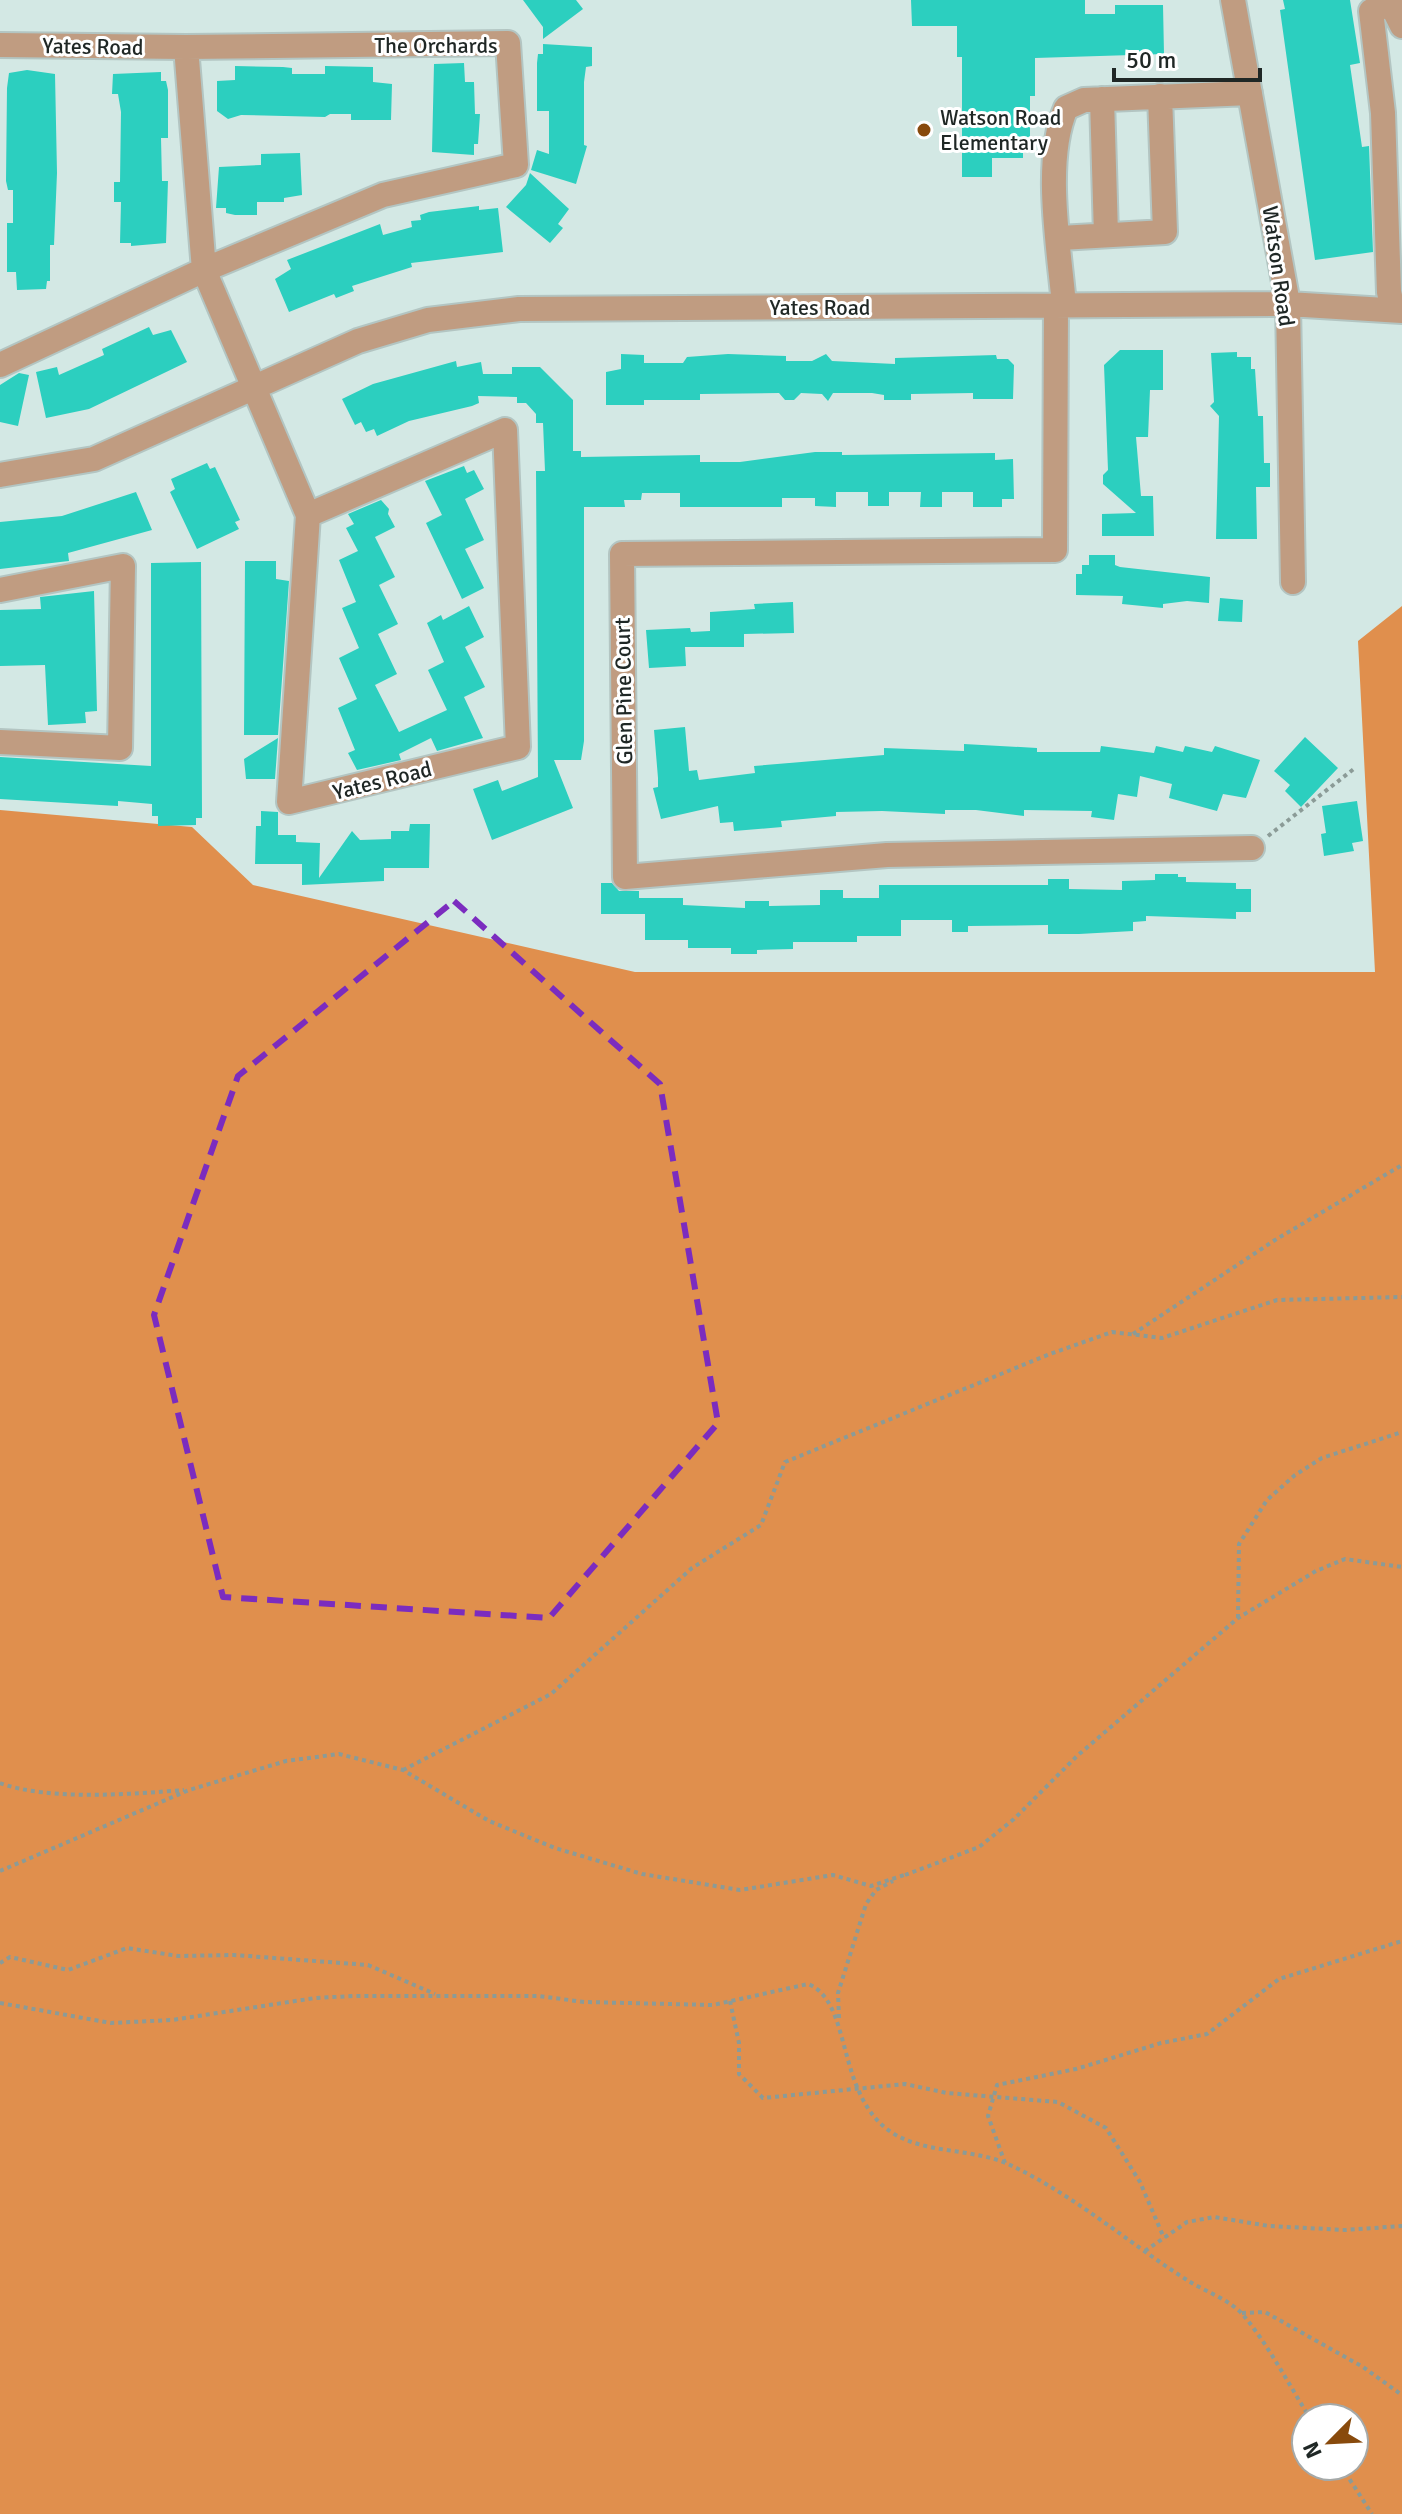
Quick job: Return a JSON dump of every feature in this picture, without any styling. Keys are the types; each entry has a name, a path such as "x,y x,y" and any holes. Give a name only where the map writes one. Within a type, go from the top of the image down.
{"street":[{"name":"Watson Road","path":"1233,0 1288,304 1293,582"},
{"path":"1398,310 1389,292 1392,109 1371,11 1391,4 1402,26"},
{"name":"The Orchards","path":"186,47 508,43 516,165 383,195 204,270"},
{"name":"Yates Road","path":"0,45 186,47"},
{"path":"186,47 204,270 252,388"},
{"path":"1060,305 1057,131 1066,108 1084,100 1250,93"},
{"path":"1060,238 1165,232 1160,96"},
{"path":"1102,99 1106,235"},
{"path":"0,365 204,270"},
{"name":"Yates Road","path":"0,475 94,459 358,341 428,320 519,309 1288,304 1398,310"},
{"name":"Glen Pine Court","path":"1060,305 1055,550 622,554 625,877 887,855 1252,848"},
{"name":"Yates Road","path":"252,388 308,515 289,802 518,747 505,430 308,515"},
{"path":"0,590 123,566 120,748 0,742"}],"path":[{"path":"1252,848 1355,768"},
{"path":"1132,1335 1275,1240 1402,1165"},
{"path":"403,1770 551,1694 692,1568 761,1525 785,1462 1050,1354 1112,1332 1162,1338 1277,1300 1402,1297"},
{"path":"1238,1618 1239,1544 1267,1500 1295,1475 1322,1458 1402,1432"},
{"path":"0,1871 189,1790 286,1761 339,1754 403,1770 489,1821 555,1848 642,1874 740,1890 833,1875 871,1886 979,1847 1014,1819 1077,1756 1238,1618 1316,1571 1345,1559 1402,1567"},
{"path":"0,1783 17,1789 120,1795 189,1790"},
{"path":"839,2031 838,1993 866,1904 876,1890 904,1875"},
{"path":"1005,2163 988,2116 997,2085 1076,2069 1161,2043 1207,2034 1279,1979 1402,1941"},
{"path":"0,1963 10,1957 68,1970 127,1948 178,1956 234,1955 368,1965 439,1996"},
{"path":"0,2003 111,2023 172,2020 315,1998 539,1996 584,2002 713,2005 808,1984 821,1989 834,2008 861,2101 891,2132 914,2141 1005,2163 1058,2191 1187,2280 1242,2313 1300,2402"},
{"path":"730,2001 739,2043 739,2074 763,2098 856,2086 905,2084 993,2098 1058,2102 1106,2128 1140,2182 1164,2238"},
{"path":"1145,2251 1187,2222 1214,2217 1269,2226 1345,2230 1402,2226"},
{"path":"1242,2313 1265,2312 1363,2367 1402,2395"},
{"path":"1351,2482 1372,2514"}],"highlighted area":[{"path":"454,901 660,1084 718,1423 549,1618 223,1597 154,1315 238,1076"}],"shaded area":[{"path":"1402,606 1402,2514 0,2514 0,810 192,827 253,885 635,972 1375,972 1358,641"}],"building":[{"path":"523,0 576,0 583,9 543,39 543,27"},
{"path":"911,0 1085,0 1085,14 1115,14 1115,5 1163,5 1164,54 1035,58 1035,96 1030,96 1030,146 1023,146 1023,158 992,158 992,177 962,177 962,57 957,57 957,26 912,26"},
{"path":"1283,0 1350,0 1360,63 1350,65 1362,147 1369,146 1373,252 1315,260 1280,10 1285,9"},
{"path":"543,44 592,47 592,66 586,67 584,82 584,145 587,146 576,184 531,170 537,150 549,154 549,111 537,111 537,63 538,54 543,54"},
{"path":"464,63 465,82 474,82 475,114 480,114 478,144 474,144 474,155 432,152 434,64"},
{"path":"235,66 292,68 292,74 325,74 325,66 373,67 373,82 392,84 391,120 351,120 351,114 330,114 325,117 241,115 228,119 217,111 217,81 235,80"},
{"path":"27,70 55,74 57,173 54,245 50,245 50,281 47,281 46,289 17,290 16,272 7,272 7,223 13,223 13,190 8,190 6,181 7,88 9,73"},
{"path":"161,72 161,81 166,81 168,90 168,138 161,138 162,181 168,181 166,243 131,246 131,243 120,243 121,202 114,202 114,182 120,182 121,112 118,94 112,94 113,74"},
{"path":"300,153 302,195 284,198 284,202 257,202 257,215 235,215 226,213 226,208 216,208 219,167 261,165 261,154"},
{"path":"530,173 569,209 558,224 563,228 550,243 506,207 526,185"},
{"path":"479,206 479,210 498,208 503,252 411,263 412,267 352,286 354,291 336,298 334,294 289,312 275,279 291,269 287,260 380,224 383,235 412,227 411,221 421,220 420,215 429,212"},
{"path":"149,327 153,335 171,330 187,362 89,409 46,418 36,372 57,367 59,375 104,355 102,349"},
{"path":"1120,350 1163,350 1163,390 1150,390 1148,437 1136,437 1141,496 1153,496 1154,536 1102,536 1102,514 1136,513 1103,484 1103,475 1108,470 1104,365"},
{"path":"1237,352 1237,357 1251,357 1251,369 1255,369 1258,416 1263,416 1264,463 1270,463 1270,487 1256,487 1257,539 1216,539 1219,416 1210,406 1214,402 1211,353"},
{"path":"621,354 644,355 644,363 683,363 687,357 728,354 786,356 786,361 812,361 826,354 832,361 895,364 895,358 996,355 997,359 1008,359 1014,365 1013,399 973,399 973,393 911,394 911,400 884,400 884,395 872,393 833,393 828,401 822,394 801,393 794,400 785,400 779,393 700,394 700,400 644,400 644,405 606,405 606,372 621,369"},
{"path":"456,361 457,367 481,362 483,374 512,374 512,367 540,367 573,400 573,451 581,451 581,457 700,455 700,462 740,462 815,452 842,452 842,455 995,453 995,460 1013,459 1014,499 1002,499 1002,507 973,507 973,492 942,492 942,507 920,507 921,492 889,492 889,506 868,506 868,492 836,492 836,507 815,506 815,498 782,498 782,507 680,507 680,493 642,493 641,500 624,500 625,507 584,507 584,741 581,760 554,760 573,808 492,840 473,789 498,780 502,791 538,777 536,471 545,471 543,423 536,423 536,414 526,403 517,403 517,397 478,396 479,403 472,406 409,421 377,436 374,429 366,432 361,422 355,425 342,399 373,384"},
{"path":"19,373 29,375 18,426 0,422 0,385"},
{"path":"207,463 210,469 215,467 240,520 235,522 239,529 197,549 170,492 175,489 171,479"},
{"path":"464,466 467,473 474,470 484,489 465,499 484,540 465,549 484,588 462,599 426,523 442,515 425,481"},
{"path":"136,492 152,530 68,553 69,561 0,569 0,522 62,516"},
{"path":"381,500 389,509 388,514 395,527 375,537 395,577 379,585 398,624 378,634 397,674 375,685 399,732 447,710 428,670 444,662 427,623 441,615 443,620 469,606 484,637 465,647 485,687 464,697 483,738 437,751 431,738 399,754 401,760 357,770 348,753 355,750 338,708 357,699 339,658 359,648 342,608 356,602 339,560 358,551 346,528 354,524 348,514"},
{"path":"1089,555 1115,555 1115,565 1120,567 1210,577 1209,603 1187,601 1163,604 1163,608 1122,604 1123,596 1076,595 1076,574 1082,574 1082,565 1089,565"},
{"path":"245,561 276,561 276,579 289,581 278,735 244,735"},
{"path":"201,562 202,818 196,818 196,825 158,826 158,816 152,816 152,804 118,801 118,806 0,799 0,757 151,766 151,563"},
{"path":"94,591 97,711 85,712 86,723 48,725 45,665 0,666 0,610 41,609 40,597"},
{"path":"1220,598 1243,600 1242,622 1218,621"},
{"path":"793,602 794,633 744,634 744,647 685,647 686,666 649,668 646,630 690,628 691,632 710,631 710,612 755,609 754,604"},
{"path":"685,727 689,771 697,770 699,780 755,773 754,766 884,755 884,748 964,751 964,744 1037,748 1037,752 1100,752 1101,746 1154,753 1156,746 1183,752 1185,746 1212,752 1215,746 1260,760 1246,798 1223,794 1217,811 1169,798 1172,784 1140,776 1137,797 1118,794 1114,820 1091,817 1092,811 1024,810 1024,816 976,810 945,810 945,814 836,812 836,816 781,821 782,827 734,831 733,822 720,823 718,806 661,819 653,788 658,787 654,730"},
{"path":"1305,737 1338,768 1301,807 1285,791 1290,785 1274,771"},
{"path":"278,738 275,779 246,779 244,759"},
{"path":"1357,801 1363,841 1352,843 1354,851 1324,856 1321,834 1326,833 1322,806"},
{"path":"261,811 278,812 278,835 296,835 296,842 320,843 319,878 352,831 360,840 391,839 391,831 409,831 410,824 430,824 429,868 384,868 384,881 302,885 302,864 255,864 256,826 261,826"},
{"path":"1155,874 1178,874 1178,877 1186,877 1186,882 1236,883 1236,889 1251,889 1251,912 1236,912 1236,919 1146,916 1146,921 1133,922 1133,931 1079,934 1048,934 1048,925 968,926 968,932 952,932 952,920 901,920 901,936 857,936 857,942 793,942 793,949 757,950 757,954 731,954 731,948 688,948 688,940 645,940 645,914 601,914 601,883 612,883 619,891 639,891 639,898 683,898 683,905 745,908 745,901 769,901 769,906 820,905 820,890 843,890 843,898 879,898 879,885 1048,885 1048,879 1069,879 1069,889 1122,890 1122,881 1155,880"}],"place":[{"name":"Watson Road Elementary","path":"924,130"}]}
